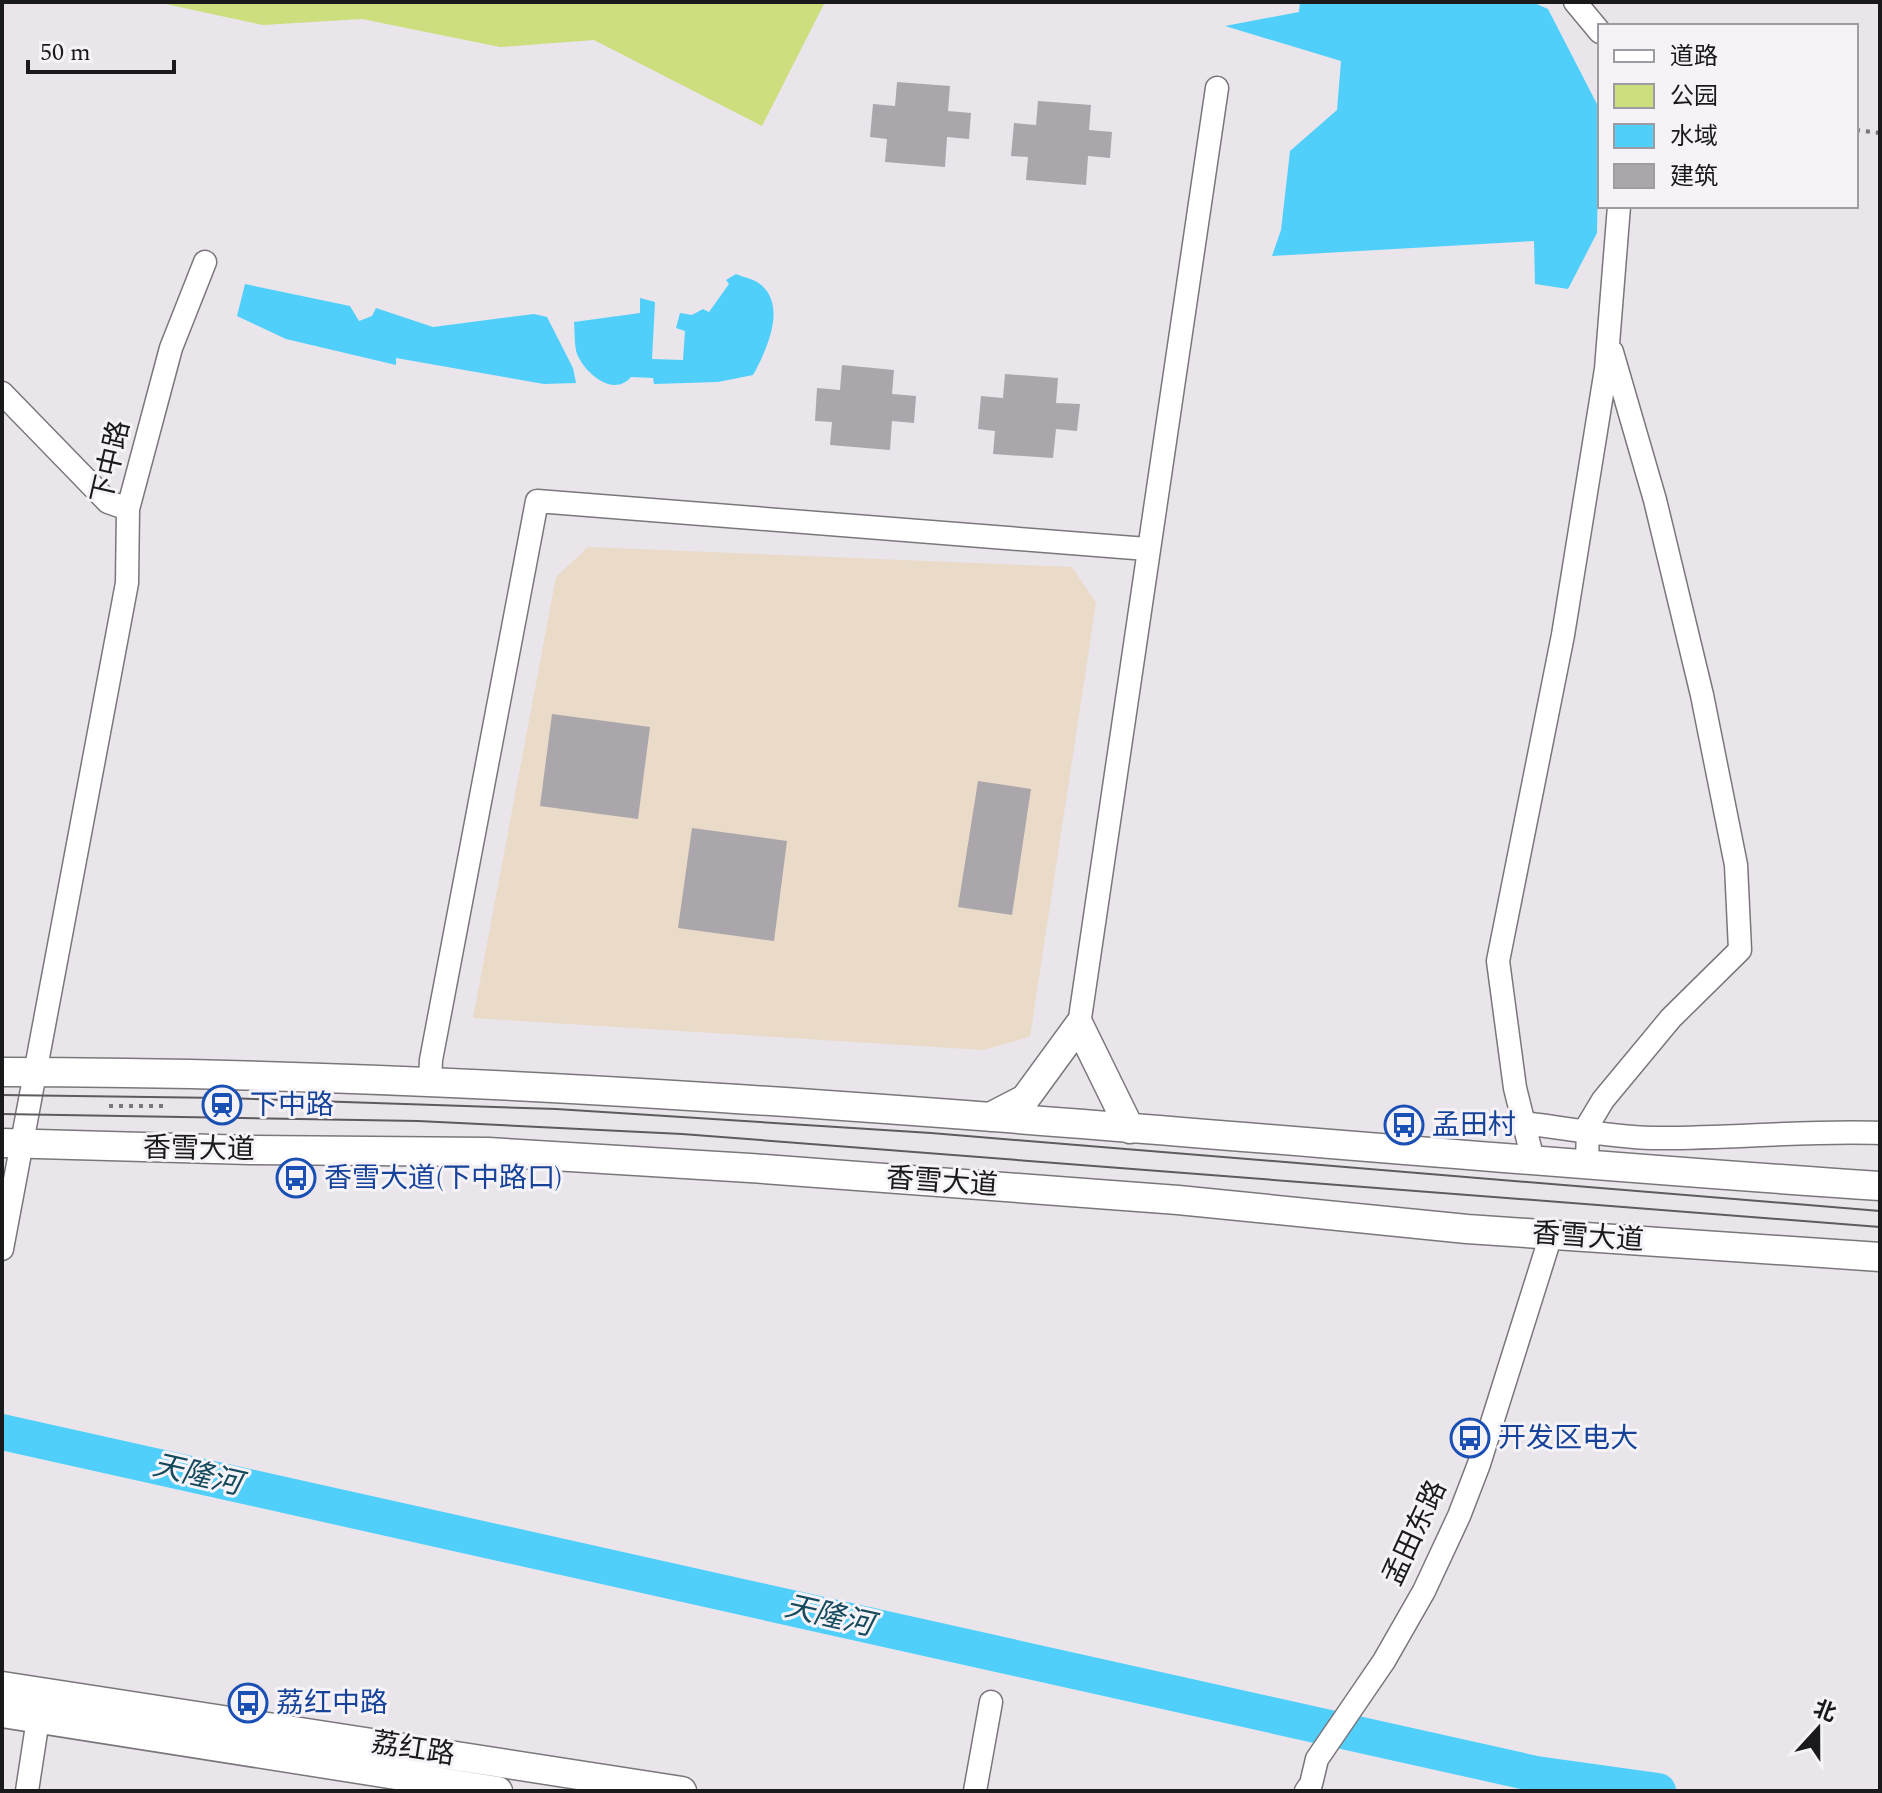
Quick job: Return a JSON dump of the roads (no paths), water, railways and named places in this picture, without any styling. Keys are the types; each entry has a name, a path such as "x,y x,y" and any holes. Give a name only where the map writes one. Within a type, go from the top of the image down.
{"main road":[{"path":"988,1118 1025,1099 1079,1025 1130,1129"},
{"path":"2,1072 430,1082 988,1118 1880,1186"},
{"name":"香雪大道","path":"12,1143 140,1148 488,1152 642,1161 1178,1200 1551,1235 1880,1257"},
{"name":"荔红路","path":"2,1686 682,1791"},
{"name":"荔红路","path":"2,1713 498,1791"}],"street":[{"path":"1575,2 1598,30"},
{"path":"1079,1025 1217,88"},
{"path":"1533,1160 1515,1088 1498,961 1563,635 1606,369 1619,208"},
{"name":"下中路","path":"2,1249 12,1143 34,1072 127,583 128,509 171,348 205,262"},
{"path":"1587,1164 1588,1125 1603,1100 1671,1018 1740,950 1736,865 1702,695 1655,500 1608,340"},
{"path":"2,393 108,502 128,509"},
{"path":"430,1082 431,1060 537,501 1147,549"},
{"path":"1523,1123 1648,1138 1830,1131 1880,1133"},
{"name":"孟田东路","path":"1306,1791 1311,1784 1317,1759 1384,1661 1424,1591 1459,1516 1479,1464 1551,1235"},
{"path":"975,1791 991,1702"},
{"path":"27,1791 38,1719"}],"water":[{"path":"1300,2 1532,2 1548,9 1598,106 1597,233 1568,289 1535,284 1534,241 1272,256 1281,230 1290,151 1337,110 1341,61 1225,26 1299,12"},
{"path":"736,274 760,284 773,304 772,329 753,375 718,382 654,384 653,378 631,377 616,385 600,380 581,361 576,350 574,322 640,313 640,298 655,302 652,359 683,360 685,331 676,328 680,313 692,315 703,309 709,312 729,284 726,280"},
{"path":"245,284 350,306 359,321 372,316 376,308 433,327 534,314 547,317 573,368 576,383 544,384 396,358 396,365 286,339 237,316"}],"waterway":[{"name":"天隆河","path":"2,1432 1536,1774 1658,1791"}],"tram line":[{"path":"2,1095 223,1098 556,1109 931,1133 1880,1211"},
{"path":"2,1114 418,1121 682,1134 1880,1227"}],"place":[{"name":"下中路","path":"222,1105"},
{"name":"孟田村","path":"1404,1125"},
{"name":"香雪大道(下中路口)","path":"296,1178"},
{"name":"开发区电大","path":"1470,1438"},
{"name":"荔红中路","path":"248,1703"}]}
